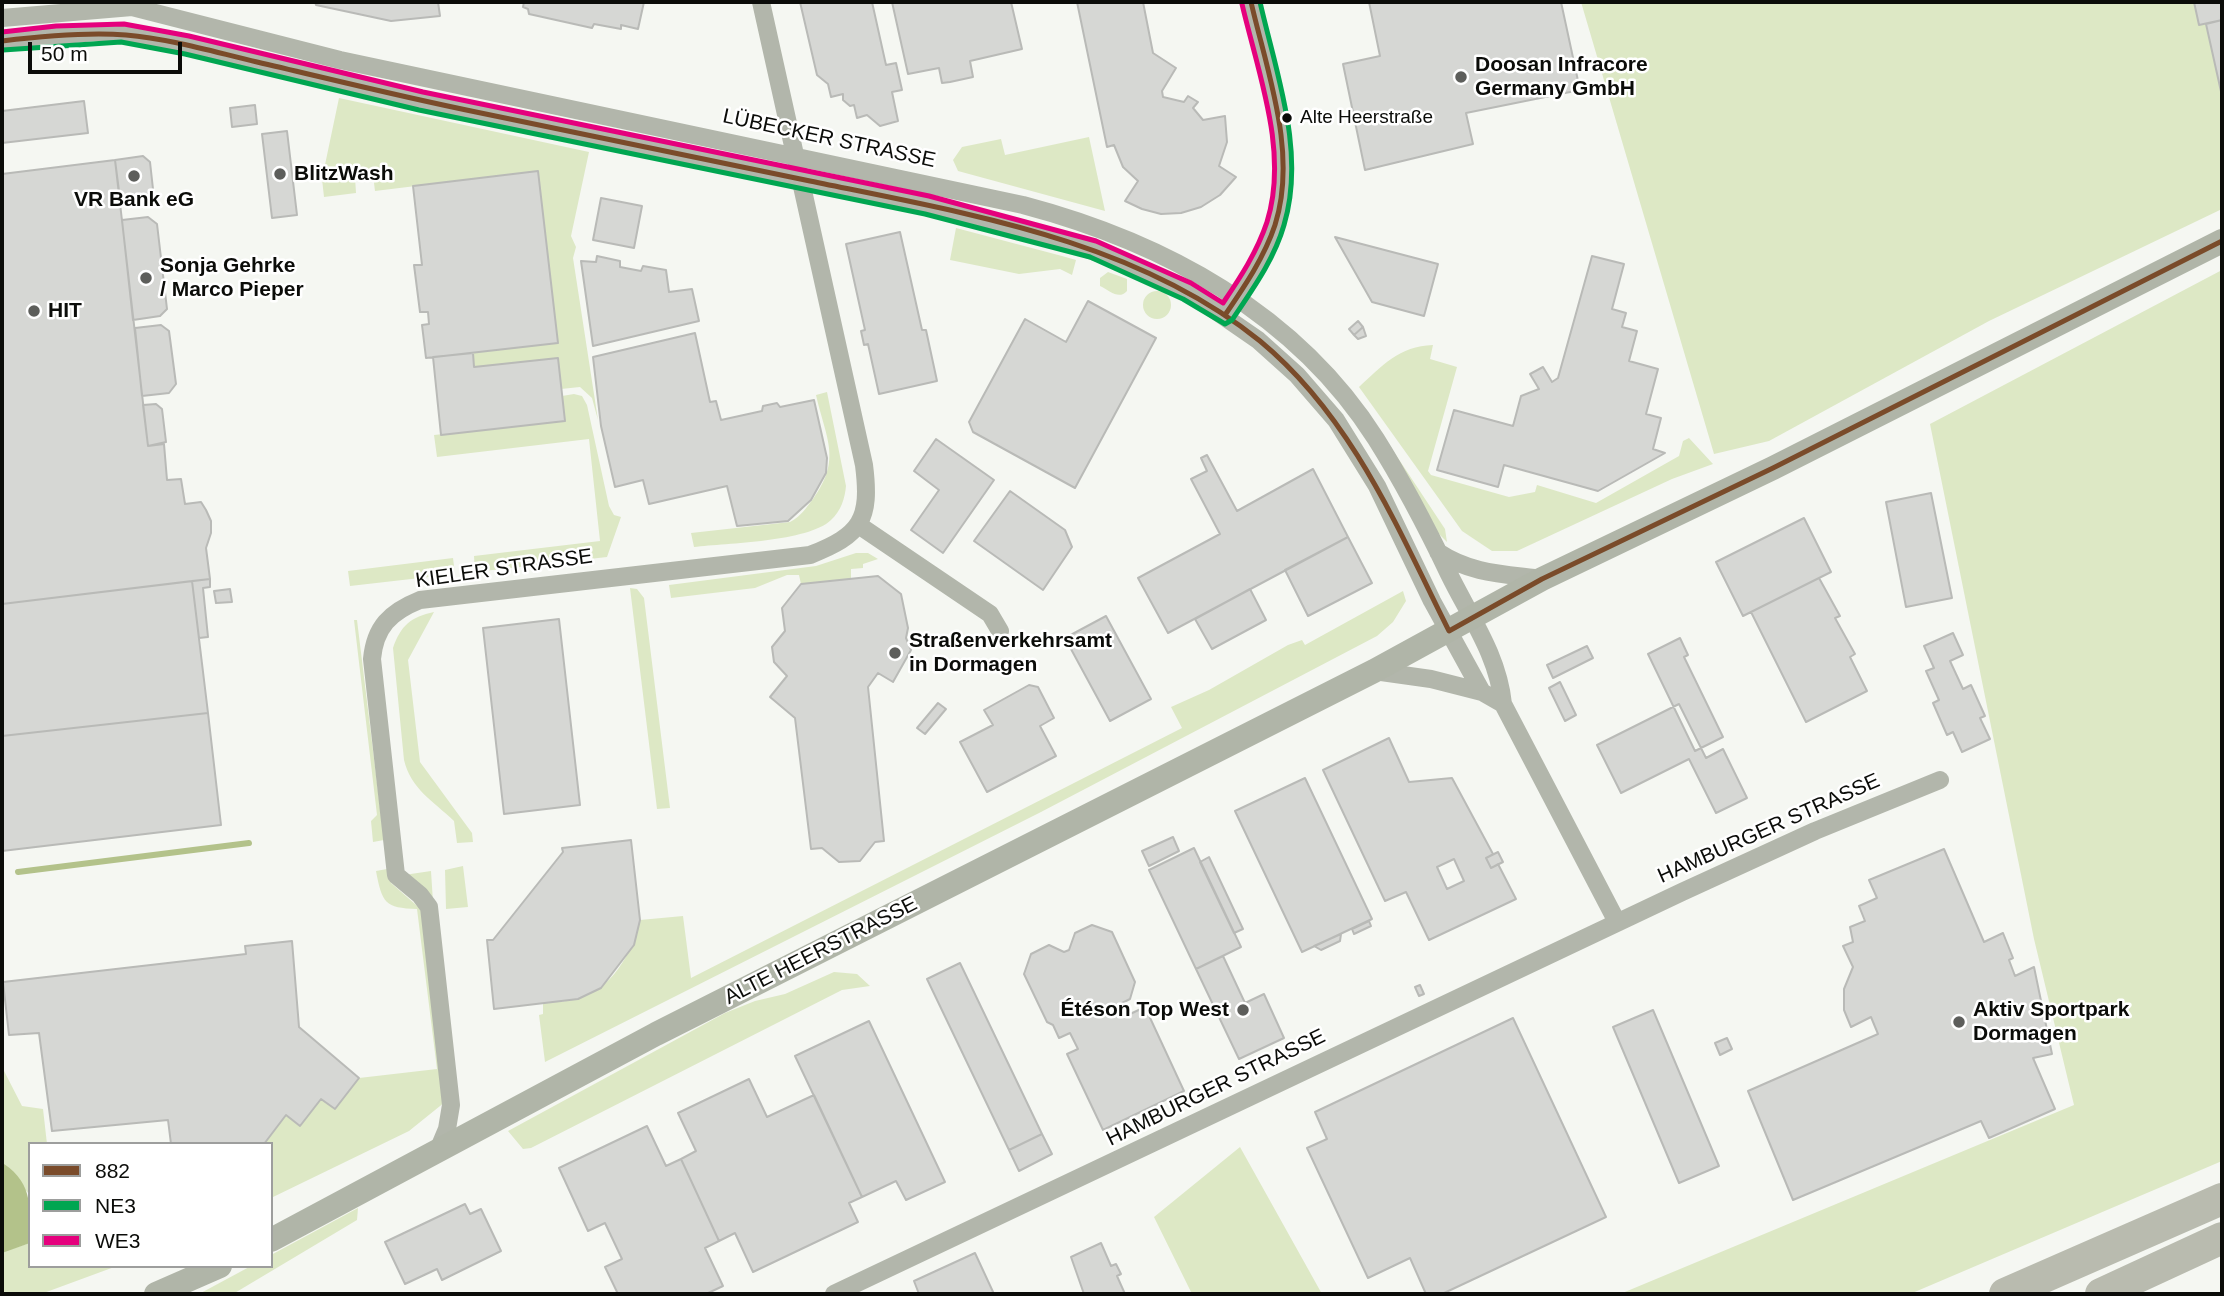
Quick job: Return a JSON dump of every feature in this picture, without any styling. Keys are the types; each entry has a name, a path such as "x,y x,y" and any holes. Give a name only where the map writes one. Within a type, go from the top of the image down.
{"highway":[{"path":"2005,1294 2222,1199"},
{"path":"2101,1294 2222,1238"}],"street":[{"path":"187,45 194,2"},
{"path":"761,2 864,465 868,496 860,526 990,614 1000,631"},
{"path":"1225,315 1274,228 1282,187 1283,157 1251,2"},
{"name":"LÜBECKER STRASSE","path":"2,18 132,7 168,9 191,21 340,60 1061,215 1145,246 1238,296 1310,358 1376,438 1473,617"},
{"path":"162,40 168,9"},
{"path":"2,41 95,32 162,40 421,101 939,208 1093,249 1187,291 1225,315 1297,375 1336,420 1377,486 1482,692"},
{"name":"ALTE HEERSTRASSE","path":"273,1239 439,1148 1374,671 1542,579 1773,468 2222,242"},
{"name":"KIELER STRASSE","path":"439,1148 447,1129 451,1105 429,907 420,895 396,874 372,659 374,638 387,618 420,600 446,596 810,555 841,543 860,526"},
{"path":"1438,552 1463,567 1478,571 1542,579"},
{"path":"1473,617 1500,676 1503,704 1617,922"},
{"path":"1374,671 1431,679 1482,692 1503,704"},
{"name":"HAMBURGER STRASSE","path":"835,1294 1617,922 1815,831 1940,780"},
{"path":"156,1294 215,1268"}],"shaded area":[{"path":"1581,2 2222,2 2222,209 1989,321 1769,441 1714,454"},
{"path":"339,98 589,152 571,236 576,247 573,258 598,420 592,398 580,387 561,389 474,367 473,353 558,343 538,171 375,191 373,175 355,177 356,193 324,197 322,179"},
{"path":"1089,137 1105,211 958,171 953,160 962,147 1001,139 1005,155"},
{"path":"956,228 1076,260 1072,275 1060,269 1019,274 950,260"},
{"path":"2222,270 2222,1161 1910,1294 1620,1294 2074,1105 2034,939 1930,424"},
{"path":"1108,272 1127,279 1127,291 1124,294 1118,295 1100,286 1100,278"},
{"path":"1157,291 1167,295 1171,305 1167,315 1157,319 1147,315 1143,305 1147,295"},
{"path":"1433,345 1430,359 1457,367 1428,471 1431,475 1509,497 1535,492 1537,485 1596,503 1679,456 1683,441 1689,438 1713,464 1672,479 1517,551 1492,551 1462,531 1359,387 1392,358 1410,349"},
{"path":"827,392 846,486 842,504 831,520 805,533 786,537 694,547 691,533 790,522 803,512 822,485 827,472 829,448 816,395"},
{"path":"562,396 582,396 587,405 609,506 614,515 621,517 607,557 475,572 474,556 600,541 589,439 437,457 434,435 564,421"},
{"path":"1390,446 1445,529 1447,542 1437,532"},
{"path":"856,553 868,553 878,559 863,564 863,568 851,569 851,579 801,584 799,575 787,575 755,588 671,598 669,585 816,566"},
{"path":"453,558 455,574 350,586 348,571"},
{"path":"630,588 637,589 644,598 670,808 657,809"},
{"path":"1403,591 1406,601 1393,622 1377,636 1041,812 545,1062 539,1015 543,1014 543,1003 576,999 600,988 626,957 640,920 683,916 691,978 1182,728 1171,707 1209,690 1288,645 1302,640 1305,645"},
{"path":"434,612 408,660 420,762 472,833 473,842 457,843 454,821 417,787 404,760 393,648 408,623 419,616"},
{"path":"354,620 357,620 384,840 373,842 371,821 377,815"},
{"path":"463,866 468,907 446,909 445,870"},
{"path":"387,869 391,883 423,911 445,1102 409,1131 273,1197 273,1142 266,1142 286,1115 300,1125 321,1099 359,1078 437,1069 417,909 398,907 387,902 380,890 376,871"},
{"path":"431,871 433,902 404,875"},
{"path":"834,972 857,974 870,986 842,990 531,1148 523,1149 508,1131 725,1013 755,1001 785,994"},
{"path":"2,1067 22,1106 43,1109 47,1142 28,1142 28,1193 2,1165"},
{"path":"1240,1147 1322,1294 1192,1294 1154,1217"},
{"path":"4,1164 21,1180 25,1189 28,1199 28,1244 2,1253"},
{"path":"358,1208 357,1220 233,1294 199,1294 247,1268 273,1268 273,1254"},
{"path":"28,1244 28,1268 112,1268 41,1294 2,1294 2,1252"}],"building":[{"path":"315,2 438,2 440,16 391,21 316,5"},
{"path":"524,2 644,2 638,29 621,25 621,29 594,24 592,28 529,14 528,9 523,7"},
{"path":"800,2 872,2 886,65 896,63 902,90 892,92 898,121 880,126 867,115 857,118 854,105 850,106 843,100 843,94 831,97 828,84 817,75"},
{"path":"892,2 1011,2 1022,49 970,61 973,77 942,83 939,68 908,74"},
{"path":"1077,2 1143,2 1153,53 1176,68 1162,91 1163,97 1184,102 1188,96 1198,102 1193,108 1203,120 1225,116 1227,142 1219,166 1236,177 1220,195 1201,207 1181,213 1161,214 1125,201 1138,181 1123,167 1114,145 1107,147"},
{"name":"Doosan Infracore Germany GmbH","path":"1369,2 1561,2 1580,90 1466,113 1473,144 1365,170 1343,64 1380,56"},
{"path":"2194,2 2222,2 2222,20 2199,25"},
{"path":"2222,20 2222,96 2206,24"},
{"path":"84,101 88,133 2,143 2,111"},
{"path":"255,105 257,124 232,127 230,108"},
{"name":"BlitzWash","path":"287,131 297,215 272,218 262,134"},
{"name":"VR Bank eG","path":"143,156 150,162 153,189 147,195 120,199 115,160"},
{"path":"115,160 148,446 164,444 167,480 181,479 185,504 201,502 206,510 211,521 211,533 206,548 210,579 2,604 2,174"},
{"path":"538,171 558,343 426,358 422,325 429,324 428,312 420,312 414,265 422,265 413,186"},
{"path":"601,198 642,206 634,248 593,240"},
{"name":"Sonja Gehrke / Marco Pieper","path":"148,217 157,224 167,309 160,316 133,320 122,220"},
{"path":"900,232 922,330 926,330 937,381 879,394 868,344 864,345 861,331 865,330 846,244"},
{"path":"1335,237 1438,264 1424,316 1372,302"},
{"path":"597,256 620,261 620,267 641,271 643,266 666,270 669,292 692,289 699,321 593,346 581,261 596,262"},
{"path":"1592,256 1624,264 1612,309 1626,313 1622,327 1637,331 1629,361 1658,369 1646,414 1661,418 1653,449 1665,453 1598,491 1504,465 1498,487 1437,470 1454,410 1513,426 1521,396 1539,389 1530,374 1543,367 1552,382 1558,378"},
{"path":"1088,301 1156,338 1075,488 973,432 969,422 1025,319 1066,342"},
{"path":"1358,321 1363,327 1354,335 1349,329"},
{"path":"161,325 169,331 176,384 169,393 142,396 135,328"},
{"path":"1363,327 1366,336 1358,339 1354,335"},
{"path":"695,333 710,402 716,401 721,420 762,411 763,406 777,403 780,407 814,400 827,458 826,473 811,500 788,521 737,526 727,486 649,504 643,480 615,487 601,426 593,357"},
{"path":"473,353 474,367 558,358 565,421 441,435 433,357"},
{"path":"156,404 162,409 166,442 148,446 143,405"},
{"path":"936,439 994,480 943,553 911,530 939,490 914,471"},
{"path":"1207,455 1237,511 1313,469 1348,537 1168,633 1138,578 1220,534 1191,479 1207,471 1201,458"},
{"path":"1010,491 1065,530 1072,547 1043,590 974,541"},
{"path":"1931,493 1952,598 1906,607 1886,502"},
{"path":"1804,518 1831,572 1743,616 1716,562"},
{"path":"1348,537 1372,583 1308,616 1285,570"},
{"path":"878,576 901,594 908,628 906,638 911,650 893,682 878,673 868,687 884,841 875,842 860,861 839,862 822,848 811,849 795,718 770,697 787,676 774,662 772,647 785,631 782,608 801,584"},
{"path":"1819,578 1840,616 1835,618 1855,654 1850,657 1867,691 1806,722 1751,612"},
{"path":"210,579 210,587 203,588 208,637 199,638 192,581"},
{"path":"192,581 208,713 2,736 2,604"},
{"path":"230,589 232,602 216,603 214,591"},
{"path":"1250,589 1266,620 1212,649 1195,619"},
{"path":"1106,616 1151,699 1110,721 1065,638"},
{"path":"559,619 580,805 504,814 483,628"},
{"path":"1953,633 1963,655 1950,661 1963,689 1971,685 1985,716 1980,718 1990,739 1962,752 1953,732 1947,735 1933,703 1939,700 1926,671 1934,668 1924,646"},
{"path":"1680,638 1688,655 1684,657 1723,737 1695,751 1648,654"},
{"path":"1587,646 1593,658 1553,678 1547,665"},
{"path":"1560,682 1576,715 1565,721 1549,688"},
{"path":"1029,685 1038,687 1054,718 1040,726 1056,756 987,792 960,742 993,725 984,710"},
{"path":"938,703 946,709 925,734 917,728"},
{"path":"1679,704 1706,758 1723,749 1747,798 1716,813 1689,759 1621,793 1597,745"},
{"path":"208,713 221,825 2,851 2,736"},
{"path":"1389,738 1409,782 1452,778 1493,854 1486,858 1491,868 1498,864 1516,899 1429,940 1406,892 1385,901 1323,770","holes":["1454,859 1464,881 1447,889 1437,867"]},
{"path":"1305,778 1372,919 1302,952 1235,811"},
{"path":"1173,837 1179,851 1149,866 1142,851"},
{"path":"631,840 640,920 634,945 601,988 578,999 494,1009 487,940 493,940 563,852 562,848"},
{"path":"1194,848 1241,947 1196,969 1149,870"},
{"name":"Aktiv Sportpark Dormagen","path":"1944,849 1984,942 2003,933 2013,958 2009,960 2015,976 2034,967 2052,1054 2033,1058 2055,1109 1989,1138 1981,1121 1793,1200 1748,1091 1878,1034 1871,1017 1851,1027 1844,1010 1844,989 1853,967 1843,946 1853,942 1850,927 1865,921 1859,906 1877,898 1869,880"},
{"path":"1498,852 1503,862 1491,868 1486,858"},
{"path":"1209,857 1243,929 1234,933 1200,862"},
{"path":"1369,921 1371,926 1354,934 1352,929"},
{"path":"1092,925 1112,932 1135,982 1130,999 1122,1003 1128,1015 1145,1007 1184,1091 1103,1130 1067,1054 1078,1049 1070,1033 1059,1038 1053,1025 1047,1022 1024,974 1031,954 1049,945 1064,952 1069,950 1075,933"},
{"path":"1341,934 1340,941 1321,950 1314,946"},
{"path":"292,941 299,1027 359,1078 335,1109 321,1099 300,1126 286,1115 266,1142 171,1142 168,1120 52,1131 39,1033 9,1035 3,982 246,954 245,946"},
{"name":"Étéson Top West","path":"1223,956 1245,1003 1264,994 1284,1038 1239,1059 1196,969"},
{"path":"960,963 1042,1134 1009,1150 927,979"},
{"path":"1420,985 1424,994 1419,996 1415,987"},
{"path":"1653,1010 1719,1166 1679,1183 1613,1027"},
{"path":"1513,1018 1606,1217 1442,1294 1426,1294 1410,1258 1368,1278 1307,1148 1327,1139 1315,1112"},
{"path":"869,1021 945,1182 906,1200 896,1181 862,1197 795,1056"},
{"path":"1727,1038 1732,1049 1720,1055 1715,1043"},
{"path":"749,1079 767,1117 814,1095 862,1197 849,1203 858,1222 753,1272 735,1233 719,1241 681,1159 696,1151 678,1113"},
{"path":"647,1126 666,1166 681,1159 719,1241 705,1248 723,1286 706,1294 618,1294 605,1267 622,1259 605,1223 588,1231 559,1168"},
{"path":"1042,1134 1052,1154 1019,1171 1009,1150"},
{"path":"465,1204 470,1214 481,1209 501,1251 442,1280 437,1269 405,1284 385,1242"},
{"path":"1101,1243 1111,1266 1116,1264 1121,1274 1117,1276 1125,1294 1084,1294 1071,1257"},
{"path":"975,1253 994,1294 919,1294 914,1281"}],"waterway":[{"path":"18,872 249,843"}],"transit line":[{"name":"882","path":"1225,315 1265,249 1275,225 1281,198 1282,141 1278,113 1251,2"},
{"name":"NE3","path":"3,50 121,42 185,54 419,110 925,214 1090,257 1183,299 1225,324 1232,320 1268,263 1280,238 1290,197 1292,169 1286,113 1260,2"},
{"name":"WE3","path":"2,32 56,26 124,24 189,36 423,92 929,196 1096,241 1191,283 1223,303 1242,274 1267,222 1275,168 1269,113 1242,4"},
{"name":"882","path":"2,41 95,34 126,35 176,43 448,106 928,205 1046,235 1103,254 1158,277 1211,306 1260,341 1292,371 1321,404 1370,476 1449,631 1542,579 1773,468 2222,241"}],"place":[{"name":"Doosan Infracore Germany GmbH","path":"1461,77"},
{"name":"Alte Heerstraße","path":"1287,118"},
{"name":"BlitzWash","path":"280,174"},
{"name":"VR Bank eG","path":"134,176"},
{"name":"Sonja Gehrke / Marco Pieper","path":"146,278"},
{"name":"HIT","path":"34,311"},
{"name":"Straßenverkehrsamt in Dormagen","path":"895,653"},
{"name":"Étéson Top West","path":"1243,1010"},
{"name":"Aktiv Sportpark Dormagen","path":"1959,1022"}]}
